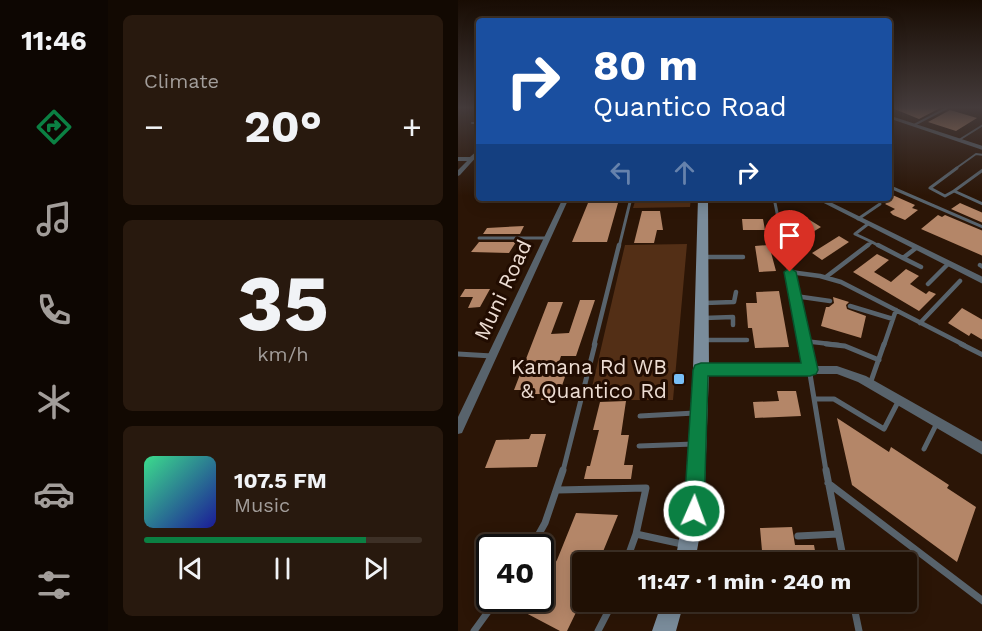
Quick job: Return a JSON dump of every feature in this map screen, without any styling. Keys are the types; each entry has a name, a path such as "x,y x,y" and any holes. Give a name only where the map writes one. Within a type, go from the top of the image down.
{"street":[{"path":"951,137 983,148"},
{"path":"458,174 476,154"},
{"path":"458,159 472,159"},
{"name":"Muni Road","path":"458,429 565,201"},
{"path":"686,552 694,511 697,413 701,370 703,201"},
{"path":"823,201 983,281"},
{"path":"701,370 837,370 870,384 983,449"},
{"path":"664,631 670,612"}],"lane":[{"path":"959,140 963,137"},
{"path":"983,155 976,154 930,188 945,195 983,170"},
{"path":"892,188 983,227"},
{"path":"954,191 983,204"},
{"path":"539,534 558,490 630,201"},
{"path":"775,201 810,370 842,552"},
{"path":"858,219 880,204"},
{"path":"868,224 855,234 921,267"},
{"path":"479,238 547,238"},
{"path":"826,277 872,242"},
{"path":"903,258 916,248"},
{"path":"702,257 743,257"},
{"path":"928,284 948,264"},
{"path":"790,272 826,277 983,355"},
{"path":"920,323 960,281"},
{"path":"702,303 734,302 736,292"},
{"path":"795,296 830,301"},
{"path":"850,306 893,319"},
{"path":"732,310 733,325"},
{"path":"870,384 896,310"},
{"path":"702,318 733,317"},
{"path":"701,340 747,340"},
{"path":"804,341 845,346 879,360"},
{"path":"458,354 492,356"},
{"path":"815,399 834,399 884,429 899,400"},
{"path":"640,416 697,413"},
{"path":"924,449 937,423"},
{"path":"639,446 697,444"},
{"path":"828,483 983,601"},
{"path":"558,490 646,488 630,552"},
{"path":"636,534 681,552"},
{"path":"798,536 838,534"},
{"path":"474,631 488,612"},
{"path":"598,631 608,612"},
{"path":"855,612 859,631"}],"shaded area":[{"path":"635,201 691,201 690,207 633,208"},
{"path":"687,244 673,400 589,400 625,245"}],"building":[{"path":"892,195 915,205 912,208 918,210 905,220 890,212 895,209 885,204 892,201"},
{"path":"588,203 618,203 607,242 572,242"},
{"path":"960,203 983,213 983,223 951,209"},
{"path":"791,210 805,217 821,227 798,241"},
{"path":"642,211 660,211 663,230 657,230 654,243 634,243"},
{"path":"938,215 942,217 945,215 983,231 983,256 921,229"},
{"path":"742,219 763,219 765,230 743,230"},
{"path":"524,226 520,234 483,234 487,228"},
{"path":"839,236 849,242 822,260 812,253"},
{"path":"479,242 516,242 509,253 471,252"},
{"path":"769,245 776,271 759,272 755,246"},
{"path":"877,254 889,260 874,272 891,282 906,269 919,276 910,284 926,294 929,291 936,294 919,311 853,272"},
{"path":"465,289 490,289 480,307 468,308 473,297 460,297"},
{"path":"779,291 789,347 755,348 752,328 748,328 746,303 757,303 756,292"},
{"path":"833,297 849,302 846,305 847,309 866,316 861,338 821,326 826,307 834,303"},
{"path":"580,300 595,300 576,356 561,356 555,374 566,374 557,400 541,400 543,394 521,394 522,390 514,390 548,302 563,302 551,334 569,333"},
{"path":"962,308 983,320 983,340 971,333 969,336 948,323"},
{"path":"777,391 796,391 801,416 755,418 753,402 779,401"},
{"path":"626,401 621,435 629,435 624,465 633,465 631,479 584,479 587,466 590,466 599,430 593,430 600,402"},
{"path":"837,418 889,452 891,447 949,485 947,488 976,507 957,562 852,485"},
{"path":"531,434 546,434 537,467 485,468 496,440 529,439"},
{"path":"576,513 618,515 603,552 572,552 572,612 576,612 567,631 560,631 524,612 554,612 554,565"},
{"path":"792,527 795,545 814,545 815,552 762,552 760,528"},
{"path":"896,612 896,614 874,613"}],"place":[{"name":"Kamana Rd WB & Quantico Rd","path":"679,379"}],"route":[{"path":"694,511 697,413 701,370 810,370 790,272"}]}
